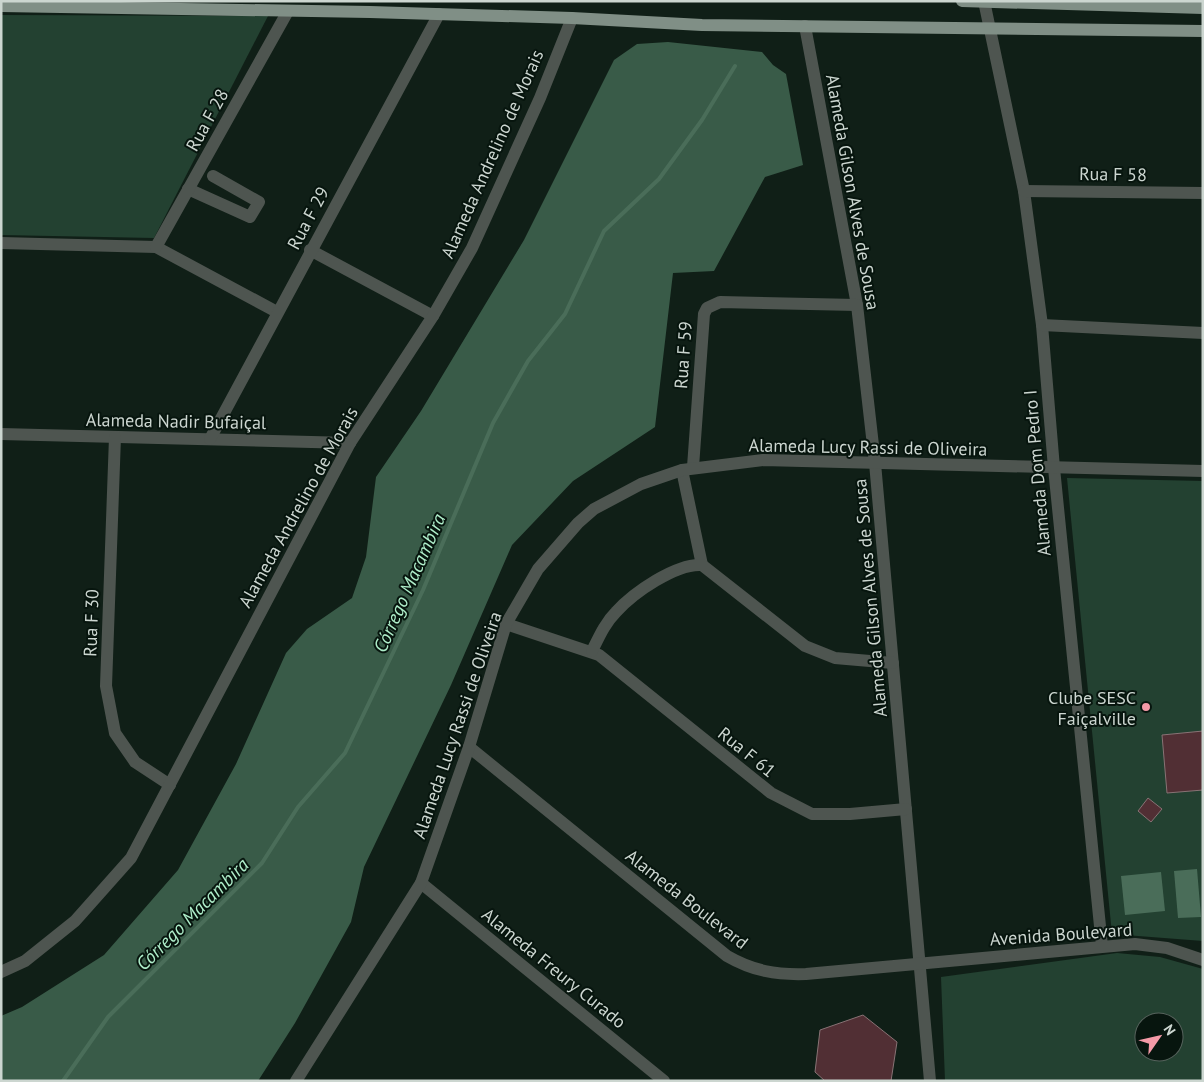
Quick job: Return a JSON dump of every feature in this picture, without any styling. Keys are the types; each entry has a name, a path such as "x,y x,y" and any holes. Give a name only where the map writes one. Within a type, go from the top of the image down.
{"main road":[{"path":"962,1 1203,8"},
{"path":"1,6 439,14 572,18 702,25 1203,31"}],"street":[{"name":"Alameda Dom Pedro I","path":"984,1 1024,191 1042,325 1054,468 1102,946"},
{"name":"Rua F 28","path":"156,247 288,11"},
{"name":"Rua F 29","path":"210,439 310,250 439,14"},
{"name":"Alameda Andrelino de Morais","path":"1,972 25,961 75,921 131,858 350,443 433,316 472,248 540,98 572,18"},
{"name":"Alameda Gilson Alves de Sousa","path":"805,26 857,305 875,463 930,1081"},
{"path":"188,189 250,217 259,202 213,176"},
{"name":"Rua F 58","path":"1024,191 1203,193"},
{"path":"1,243 156,247 278,312"},
{"path":"310,250 433,316"},
{"name":"Rua F 59","path":"688,468 704,314 707,308 720,302 857,305"},
{"path":"1042,325 1203,333"},
{"name":"Alameda Nadir Bufaiçal","path":"1,434 350,443"},
{"name":"Rua F 30","path":"115,437 106,686 115,733 135,762 170,785"},
{"name":"Alameda Lucy Rassi de Oliveira","path":"296,1081 421,882 469,747 506,624 538,569 578,523 594,509 641,484 688,468 763,460 1203,471"},
{"path":"688,468 702,565"},
{"path":"592,651 602,630 616,611 635,596 675,570 687,566 702,565 805,646 835,658 893,663"},
{"name":"Rua F 61","path":"506,624 599,654 771,793 812,814 850,814 906,809"},
{"name":"Alameda Boulevard","path":"469,747 728,956 743,965 784,975 920,964"},
{"name":"Alameda Freury Curado","path":"421,882 664,1081"},
{"name":"Avenida Boulevard","path":"920,964 1135,944 1167,948 1203,960"}],"shaded area":[{"path":"1,15 268,16 154,238 1,235"},
{"path":"668,42 762,52 773,65 786,74 803,165 765,177 714,271 673,273 655,427 573,481 512,545 451,685 364,867 351,922 295,1023 258,1081 1,1081 1,1016 22,1007 104,955 178,870 236,764 286,653 307,629 352,598 366,557 376,477 421,411 524,240 614,60 637,44"},
{"name":"Clube SESC Faiçalville","path":"1067,478 1203,481 1203,941 1112,934"},
{"path":"1197,869 1201,917 1178,918 1174,871"},
{"path":"1161,872 1165,911 1125,915 1121,876"},
{"path":"1117,953 1160,957 1203,969 1203,1081 945,1081 941,977"}],"building":[{"path":"1203,731 1203,790 1167,793 1162,735"},
{"path":"1148,798 1162,809 1151,822 1138,811"},
{"path":"863,1015 897,1042 891,1081 825,1081 815,1072 820,1030"}],"waterway":[{"name":"Córrego Macambira","path":"63,1081 108,1017 262,863 298,807 345,753 423,590 493,423 528,361 565,314 604,231 659,179 702,120 735,66"}],"place":[{"name":"Clube SESC Faiçalville","path":"1146,707"}]}
